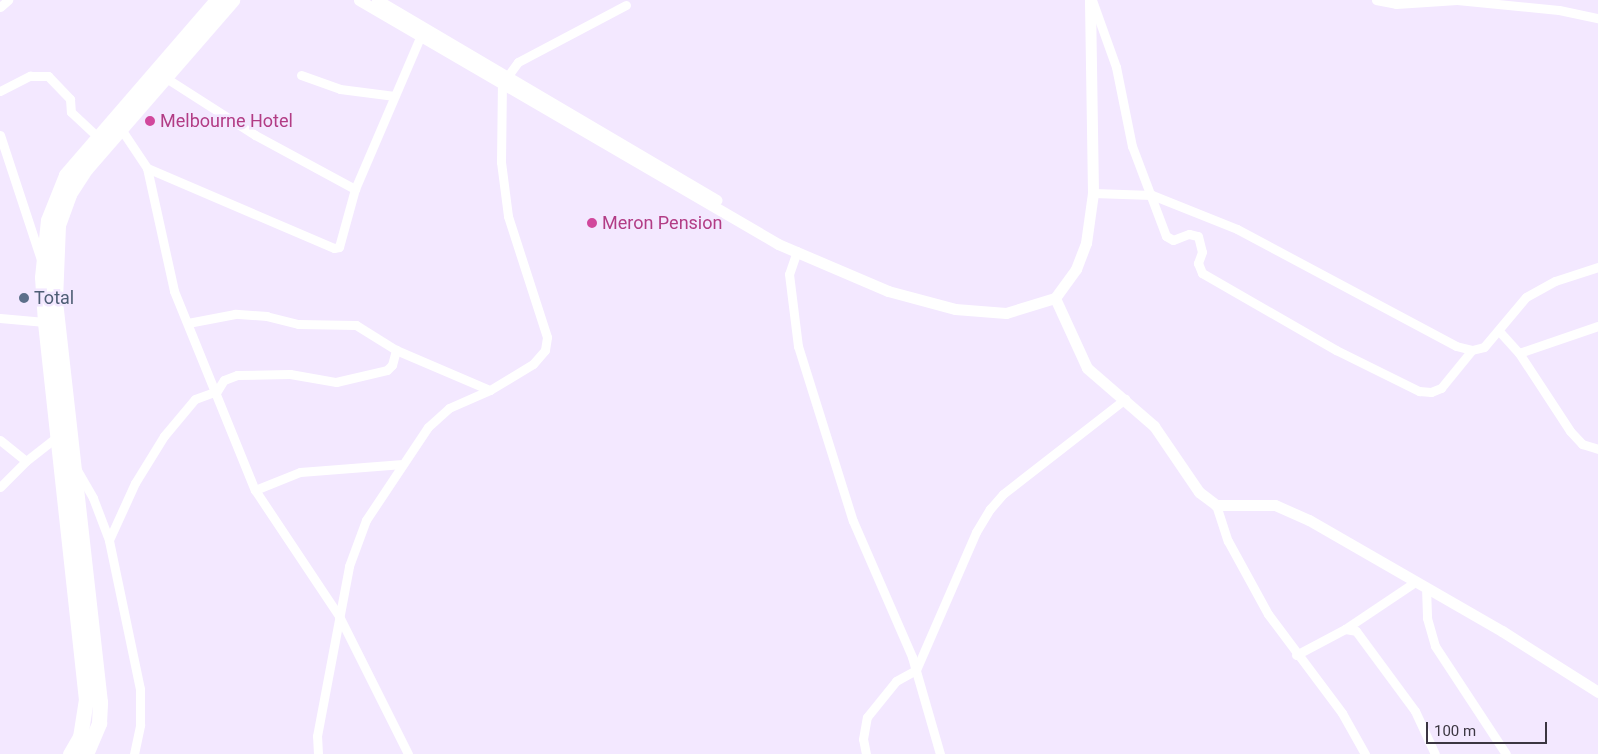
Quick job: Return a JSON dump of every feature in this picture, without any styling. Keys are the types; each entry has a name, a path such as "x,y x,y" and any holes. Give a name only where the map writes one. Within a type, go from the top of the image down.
{"highway":[{"path":"86,745 86,700 64,431 48,270 58,225 69,194 117,123 217,0"},
{"path":"70,754 86,745 99,723 100,702 73,464 64,431 45,322 48,220 57,190 98,137 117,123 166,78 232,0"}],"street":[{"path":"0,7 8,0"},
{"path":"359,0 422,32 504,79 778,244 888,291 955,309 1006,313 1055,298 1076,269 1086,244 1093,193 1091,0"},
{"path":"376,0 422,32"},
{"path":"1091,0 1116,67 1132,146 1169,239 1195,234 1201,240 1198,263 1202,273 1336,350 1418,391 1431,392 1441,388 1472,350"},
{"path":"1376,0 1396,4 1457,0 1559,10 1598,18"},
{"path":"318,754 317,736 349,566 366,520 428,427 449,408 490,390 533,364 545,350 547,338 508,216 501,162 504,79 518,62 626,5"},
{"path":"146,168 334,248 342,242 355,189 422,32"},
{"path":"301,75 340,89 395,96"},
{"path":"0,91 30,76 48,76 70,99 71,112 98,137"},
{"path":"166,78 255,135 355,189"},
{"path":"117,123 146,168 174,291 217,391 255,490 339,616 408,754"},
{"path":"0,135 48,270"},
{"path":"1093,193 1152,195 1237,229 1456,346 1472,350 1484,347 1526,297 1555,281 1598,267"},
{"path":"793,249 789,274 798,346 853,522 916,670 941,752"},
{"path":"1055,298 1087,368 1154,426 1199,492 1216,505 1228,541 1268,614 1296,655 1342,713 1365,754"},
{"path":"188,323 235,314 267,316 298,324 356,325 396,350 490,390"},
{"path":"0,318 45,322"},
{"path":"1519,353 1598,326"},
{"path":"1499,331 1519,353 1570,430 1582,444 1598,449"},
{"path":"109,540 135,483 164,436 195,399 217,391 224,380 237,375 290,374 343,380 361,374 387,370 392,365 396,350"},
{"path":"866,754 863,739 867,717 896,681 916,670 961,565 990,509 1003,494 1125,399"},
{"path":"0,487 26,462 64,431"},
{"path":"0,440 26,462"},
{"path":"73,464 93,498 109,540 140,689 140,725 134,754"},
{"path":"255,490 300,472 403,464"},
{"path":"1216,505 1276,506 1309,520 1598,692"},
{"path":"1296,655 1346,629 1420,585"},
{"path":"1420,585 1435,646 1506,754"},
{"path":"1346,629 1356,631 1414,711 1435,754"}],"place":[{"name":"Melbourne Hotel","path":"150,121"},
{"name":"Meron Pension","path":"592,223"},
{"name":"Total","path":"24,298"}]}
